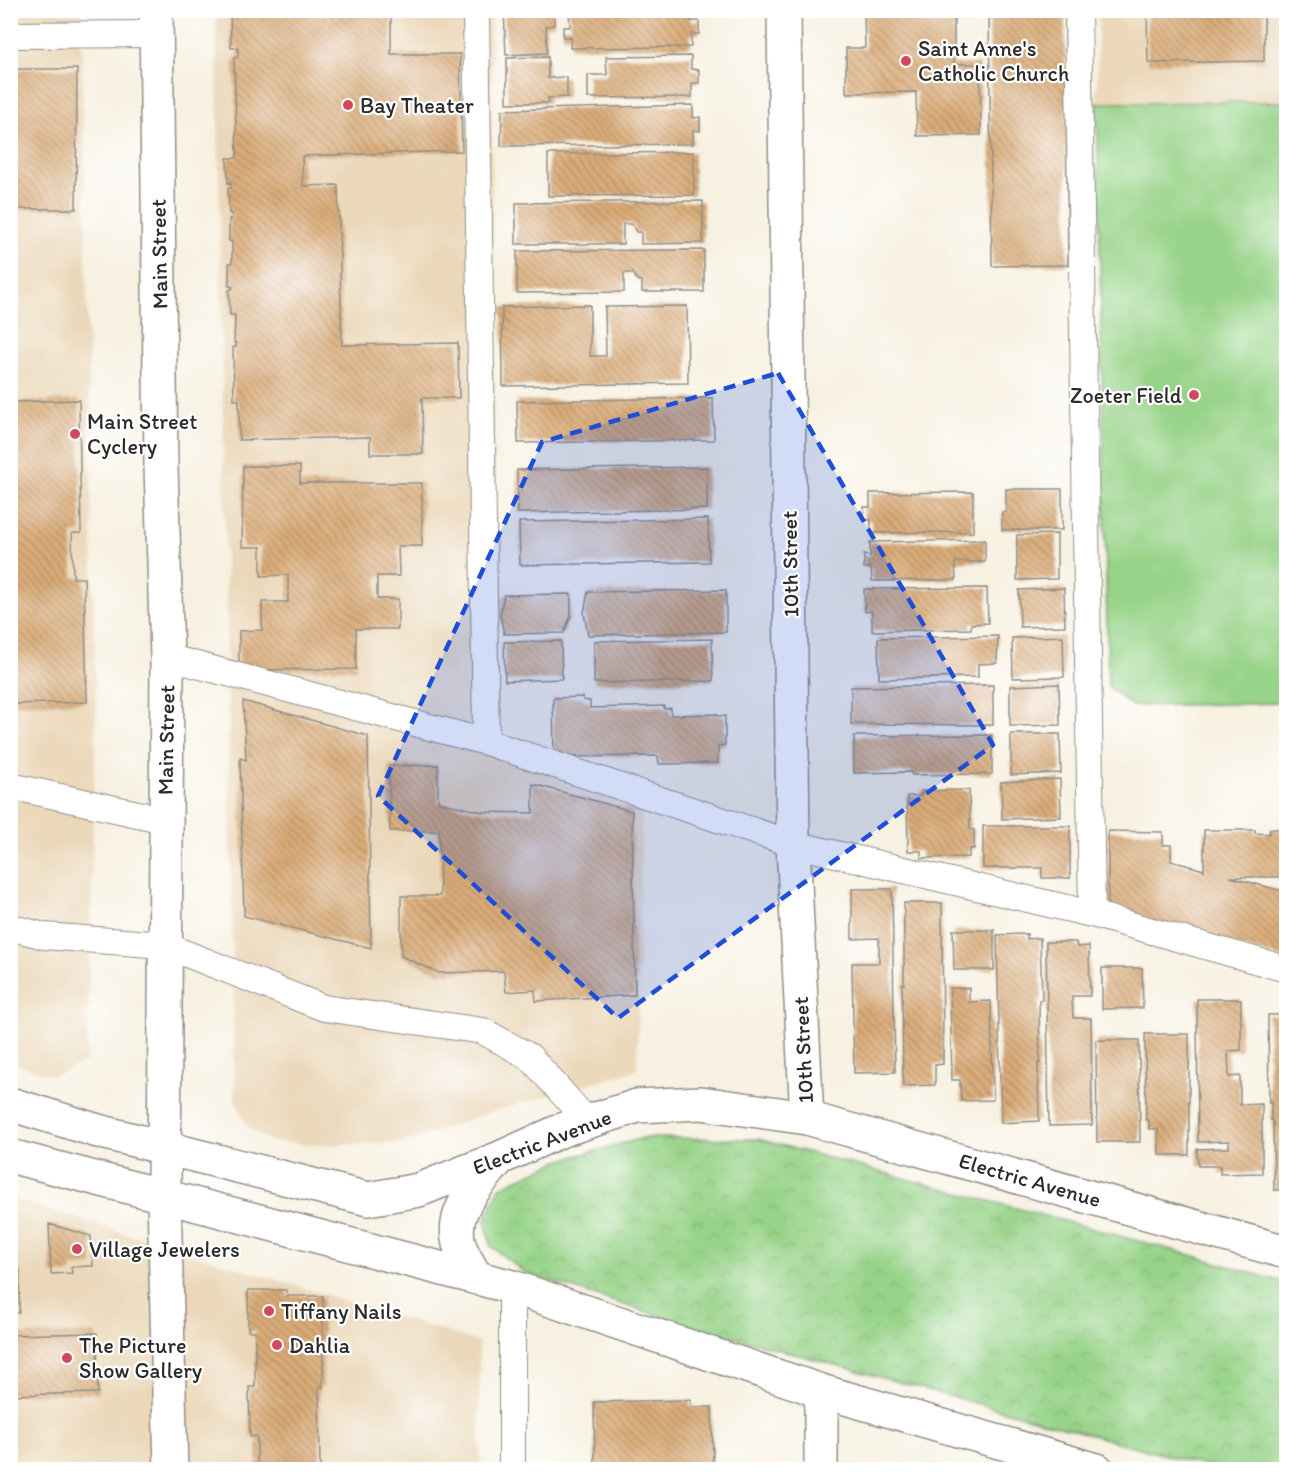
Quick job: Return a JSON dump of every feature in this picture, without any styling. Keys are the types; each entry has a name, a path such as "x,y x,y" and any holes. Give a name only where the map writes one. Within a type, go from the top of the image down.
{"main road":[{"name":"10th Street","path":"784,10 793,844 807,1118"},
{"name":"Main Street","path":"156,22 161,468 167,657 164,1197 171,1470"},
{"name":"Electric Avenue","path":"10,1104 98,1131 368,1199 419,1190 500,1158 562,1130 637,1106 701,1103 807,1118 1287,1252"},
{"path":"10,1156 512,1287 821,1391 1095,1469"},
{"path":"476,1278 459,1244 458,1225 465,1201 500,1158"},
{"path":"821,1391 821,1470"}],"lane":[{"path":"476,10 486,742"},
{"path":"1078,10 1092,914"},
{"path":"10,35 156,22"},
{"path":"167,657 486,742 793,844 1092,914 1287,969"},
{"path":"10,786 165,820"},
{"path":"10,927 44,936 164,945 324,1008 483,1031 530,1057 588,1122"},
{"path":"512,1287 512,1470"}],"highlighted area":[{"path":"778,373 993,745 618,1018 378,796 542,442"}],"shaded area":[{"path":"11,11 81,11 96,714 87,1061 53,1076 11,1062"},
{"path":"216,11 491,11 496,756 642,801 637,1070 491,1112 404,1143 314,1145 270,1141 247,1126 235,1100"},
{"path":"1098,11 1286,11 1286,102 1097,103"},
{"path":"10,1198 479,1342 480,1469 11,1469"}],"green space":[{"name":"Zoeter Field","path":"1286,102 1286,703 1132,706 1108,686 1097,103"},
{"path":"643,1138 758,1139 1191,1255 1286,1283 1286,1469 1216,1469 675,1321 525,1273 491,1246 485,1220 500,1187 558,1161"}],"building":[{"path":"230,10 391,10 391,54 460,54 462,151 302,156 303,186 338,185 342,345 458,343 459,398 422,398 423,454 370,454 370,437 239,440 239,400 234,400 235,315 230,315 229,290 233,287 229,286 232,242 229,241 229,219 232,219 232,214 229,213 228,188 231,188 231,182 228,183 227,158 237,158 234,58 238,57 238,48 231,48"},
{"path":"554,10 554,25 546,26 547,53 506,55 504,11"},
{"path":"569,10 691,10 691,21 699,21 699,34 691,34 691,47 570,48 571,37 563,37 563,27 570,27"},
{"path":"864,10 954,10 954,64 980,64 981,135 917,136 916,92 846,93 846,48 865,48"},
{"path":"989,10 1065,10 1068,265 992,266"},
{"path":"1147,10 1264,10 1264,61 1148,63"},
{"path":"691,56 691,69 699,70 699,83 692,83 692,97 588,98 588,75 607,75 606,57"},
{"path":"548,57 548,78 567,77 567,97 548,98 549,103 507,103 507,58"},
{"path":"10,69 77,69 76,209 10,209"},
{"path":"693,105 693,118 700,117 700,131 693,130 693,144 501,146 502,110"},
{"path":"694,152 694,195 548,196 548,154"},
{"path":"703,201 703,243 641,244 641,232 636,232 632,224 623,224 623,244 516,244 516,203"},
{"path":"704,250 704,292 642,292 642,281 637,280 633,273 624,273 624,292 517,293 517,251"},
{"path":"590,305 590,356 606,356 605,307 687,306 688,383 503,386 502,307"},
{"path":"713,398 714,440 518,443 517,401"},
{"path":"79,400 81,533 72,533 73,578 84,578 87,702 14,704 14,711 10,711 10,402"},
{"path":"243,466 300,466 300,483 422,483 422,546 398,546 399,576 377,576 377,599 398,599 398,629 356,629 356,669 239,670 239,631 262,630 262,602 288,602 288,575 261,576 261,547 242,547"},
{"path":"707,467 707,509 518,513 517,470"},
{"path":"1006,489 1062,489 1062,530 1002,530 1002,512 1006,512"},
{"path":"973,492 973,532 871,533 871,520 864,519 864,507 870,507 870,493"},
{"path":"708,519 709,562 520,565 519,522"},
{"path":"1057,534 1057,579 1017,580 1017,535"},
{"path":"985,540 985,562 955,562 956,580 872,581 871,568 864,568 864,555 870,556 870,542"},
{"path":"987,588 988,623 971,624 971,629 872,631 872,611 865,612 864,589"},
{"path":"1064,588 1065,626 1020,627 1019,590"},
{"path":"726,590 726,632 588,635 584,613 588,592"},
{"path":"571,594 571,615 564,633 504,634 500,615 504,595"},
{"path":"998,636 997,663 978,664 978,677 879,679 878,638"},
{"path":"1063,636 1064,677 1013,678 1012,638"},
{"path":"712,639 713,681 594,683 594,641"},
{"path":"561,641 562,679 505,681 504,642"},
{"path":"1059,684 1060,725 1010,726 1010,686"},
{"path":"993,685 993,725 851,724 851,687"},
{"path":"583,697 583,700 590,701 590,708 664,706 664,709 671,708 671,715 717,714 725,716 725,745 718,746 718,763 659,764 658,756 554,757 553,698"},
{"path":"243,701 368,736 371,948 244,916 240,758 246,760"},
{"path":"1011,734 1060,734 1061,773 1011,775"},
{"path":"992,735 992,774 854,773 854,736"},
{"path":"438,765 438,802 483,812 533,813 533,784 632,811 635,995 536,1001 535,990 506,992 504,971 439,973 401,956 401,896 440,896 439,831 390,831 389,766"},
{"path":"1060,779 1061,817 1002,819 1001,782"},
{"path":"969,790 970,829 974,830 974,849 969,849 969,857 921,858 921,851 908,851 907,796 921,796 921,791"},
{"path":"983,826 1070,826 1070,878 1042,878 1042,868 983,868"},
{"path":"1270,829 1286,829 1286,877 1230,877 1286,892 1286,959 1108,913 1108,831 1163,832 1163,845 1171,845 1171,861 1204,870 1204,830 1255,830 1255,833 1269,834"},
{"path":"852,889 892,889 895,1072 854,1073 852,963 879,963 879,938 852,939"},
{"path":"904,903 942,903 943,1064 935,1065 935,1085 903,1086"},
{"path":"953,930 994,930 994,970 954,970"},
{"path":"1027,934 1027,939 1040,938 1042,1000 1039,1000 1039,1121 1001,1123 997,935"},
{"path":"1046,942 1076,942 1077,947 1089,946 1090,996 1072,996 1073,1018 1091,1018 1092,1125 1049,1126"},
{"path":"1102,968 1142,968 1143,1008 1102,1009"},
{"path":"950,988 969,988 969,1002 991,1001 993,1100 961,1101 960,1080 952,1080"},
{"path":"1197,999 1241,999 1241,1050 1228,1051 1229,1077 1240,1076 1240,1105 1262,1104 1262,1173 1220,1174 1220,1166 1198,1166 1197,1149 1229,1148 1229,1141 1198,1142"},
{"path":"1268,1015 1286,1015 1286,1190 1274,1190 1273,1121 1271,1120 1271,1103 1269,1103"},
{"path":"1145,1034 1189,1034 1189,1155 1159,1155 1158,1129 1149,1129 1149,1120 1146,1120"},
{"path":"1096,1040 1139,1040 1140,1142 1097,1142"},
{"path":"49,1224 91,1236 93,1266 71,1267 72,1273 51,1274"},
{"path":"10,1270 20,1270 19,1313 10,1313"},
{"path":"248,1290 286,1290 287,1296 323,1296 323,1387 319,1386 320,1470 257,1470 257,1436 250,1437 249,1387 255,1387 255,1331 248,1331"},
{"path":"97,1333 98,1393 10,1395 10,1335"},
{"path":"691,1400 691,1407 712,1407 713,1470 595,1470 594,1402"}],"place":[{"name":"Saint Anne's Catholic Church","path":"906,61"},
{"name":"Bay Theater","path":"348,105"},
{"name":"Zoeter Field","path":"1194,395"},
{"name":"Main Street Cyclery","path":"75,434"},
{"name":"Village Jewelers","path":"77,1249"},
{"name":"Tiffany Nails","path":"269,1311"},
{"name":"Dahlia","path":"277,1345"},
{"name":"The Picture Show Gallery","path":"67,1358"}]}
